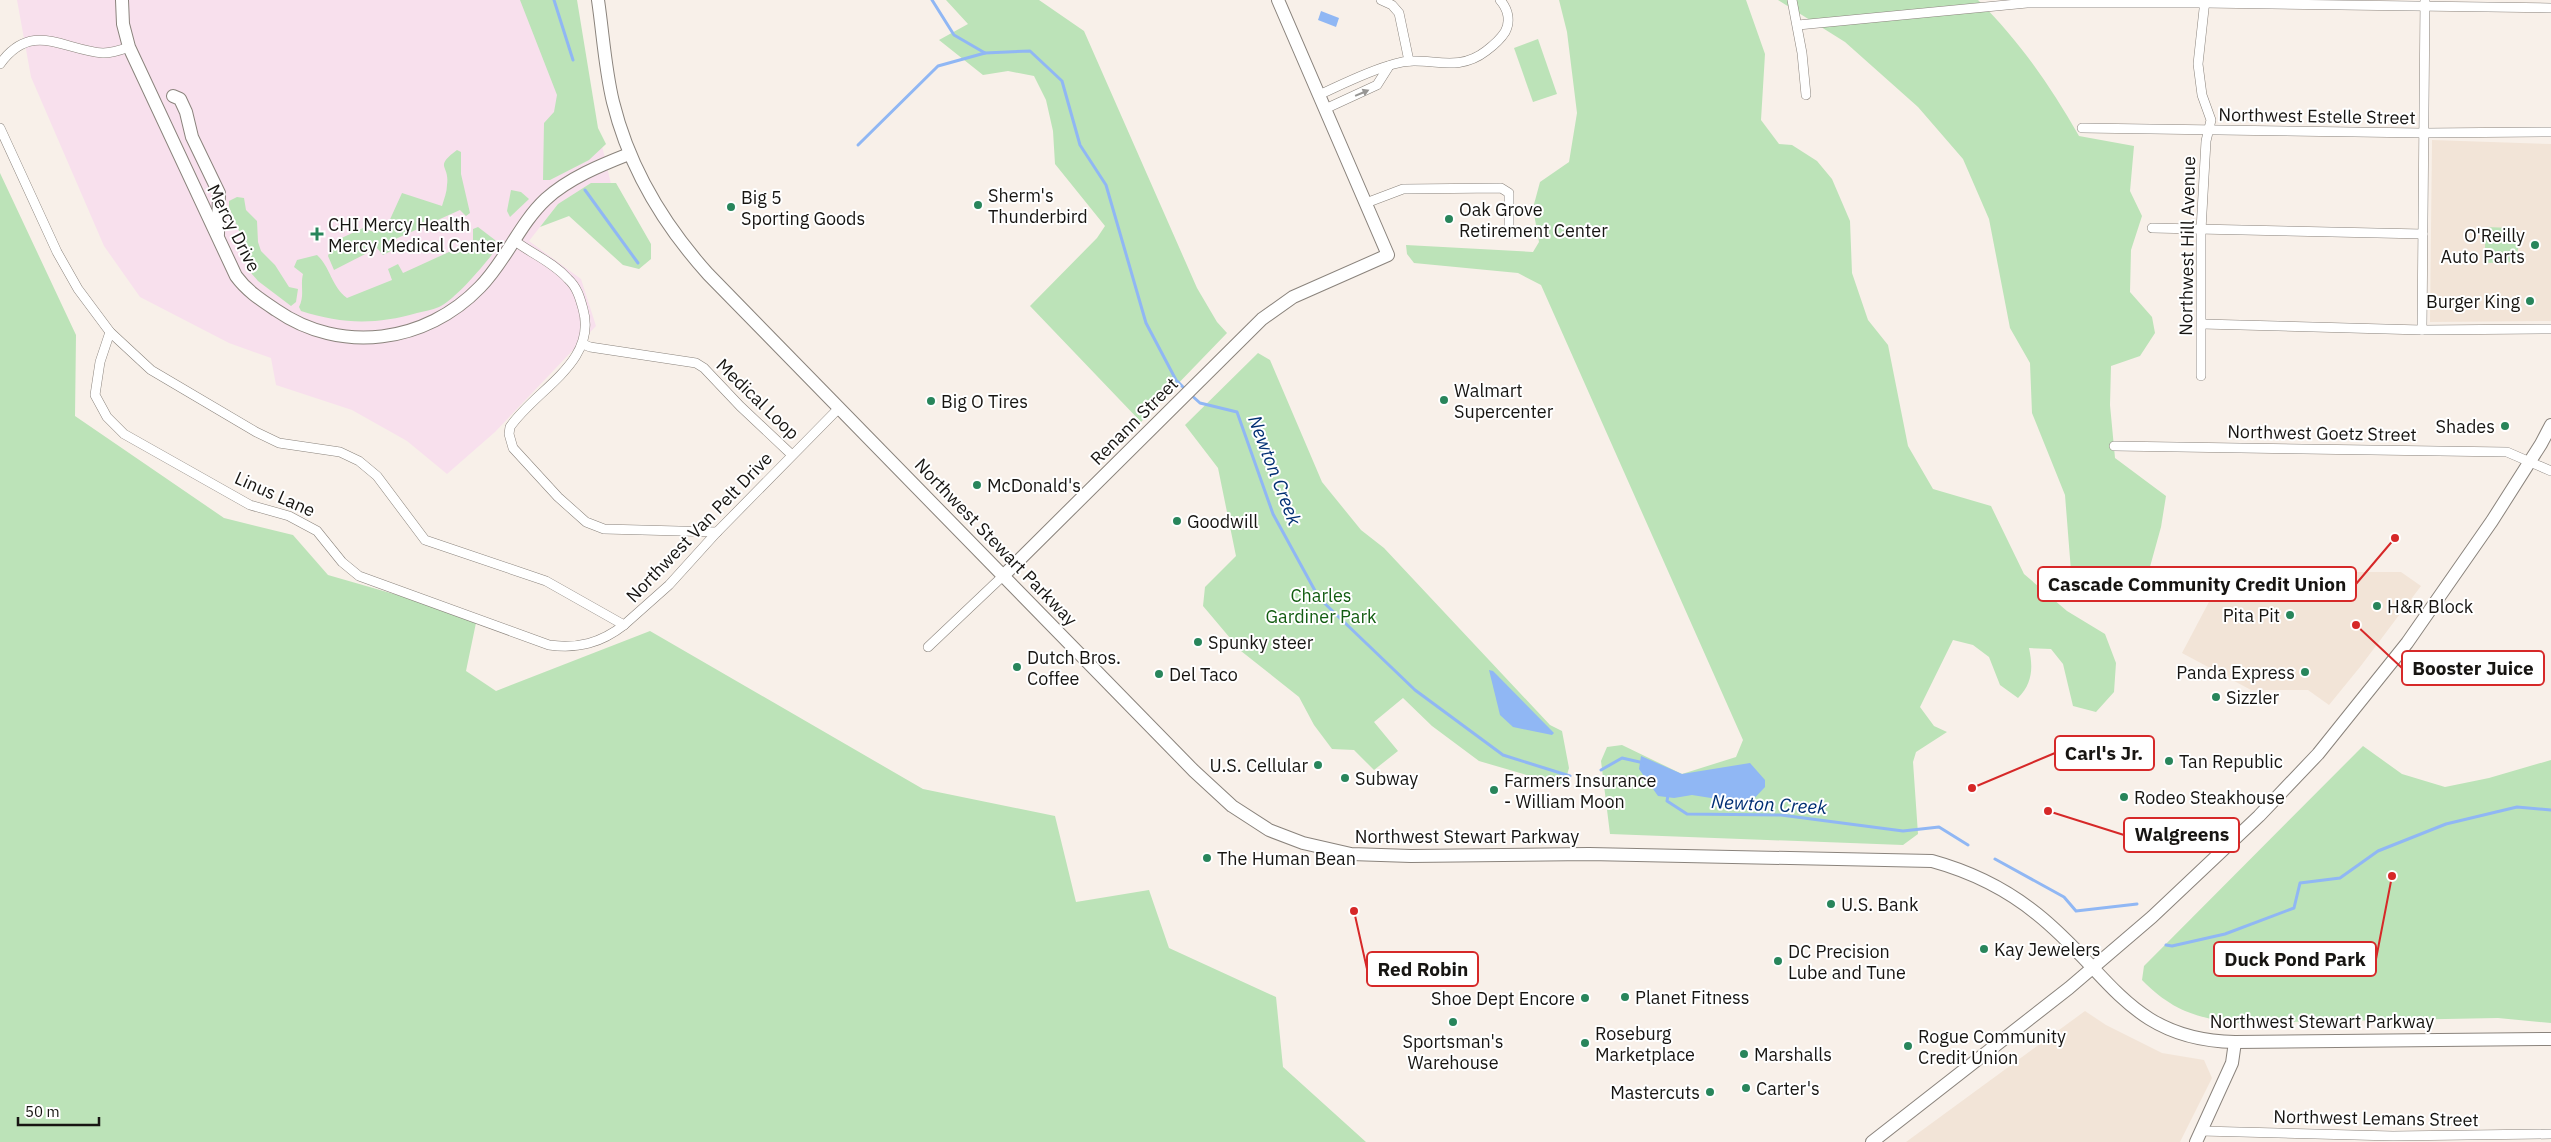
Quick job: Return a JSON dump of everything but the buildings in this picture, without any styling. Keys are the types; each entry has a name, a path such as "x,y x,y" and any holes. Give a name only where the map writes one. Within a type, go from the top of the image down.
{"main road":[{"name":"Mercy Drive","path":"122,0 123,24 130,47 236,276 252,294 297,324 328,334 360,339 412,331 443,317 481,287 530,217 548,197 589,172 629,154"},
{"name":"Northwest Stewart Parkway","path":"598,0 613,99 629,154 657,206 689,252 838,408 1207,783 1249,818 1286,837 1351,854 1378,856 1589,854 1932,861 1975,874 2012,894 2038,915 2093,967 2129,1006 2166,1029 2202,1039 2235,1042 2551,1039"},
{"path":"1278,0 1366,203"},
{"path":"173,96 180,99 192,137 219,193 219,239"},
{"name":"Renann Street","path":"1004,575 1168,410 1262,319 1293,297 1388,255 1366,203"},
{"path":"1872,1142 2093,967 2152,917 2259,816 2318,754 2385,673 2449,585 2512,490 2529,460 2542,444 2551,425"},
{"path":"2198,1136 2232,1063 2235,1042"}],"street":[{"path":"1380,0 1392,4 1400,13 1409,61"},
{"path":"1319,95 1390,66 1409,61 1456,64 1475,59 1500,39 1508,26 1507,12 1500,0"},
{"path":"1792,0 1798,25 1806,95"},
{"path":"1798,25 2027,3 2205,1 2424,3 2551,8"},
{"name":"Northwest Hill Avenue","path":"2201,376 2201,230 2206,141 2211,120 2202,95 2198,64 2205,1"},
{"path":"2422,330 2424,3"},
{"path":"1,60 10,51 19,46 42,40 53,40 104,53 130,47"},
{"path":"1325,108 1377,85 1390,66"},
{"name":"Northwest Van Pelt Drive","path":"0,128 57,252 78,289 110,332 150,370 256,432 286,446 340,452 359,461 377,476 425,540 546,581 624,625 669,585 717,532 838,408"},
{"name":"Northwest Estelle Street","path":"2082,128 2423,133 2551,132"},
{"path":"1366,203 1403,189 1501,188 1509,193 1509,234"},
{"path":"2152,228 2423,234"},
{"path":"515,241 557,269 577,291 586,328 583,344 570,364 510,427 508,434 513,448 558,497 594,527 604,529 717,532"},
{"path":"2202,324 2422,330 2551,329"},
{"name":"Linus Lane","path":"110,332 100,362 96,395 107,416 124,434 250,505 289,516 317,531 353,572 549,645 568,646 590,643 609,636 624,625"},
{"name":"Medical Loop","path":"583,344 696,363 704,368 740,406 792,455"},
{"name":"Northwest Goetz Street","path":"2114,446 2507,452 2551,471"},
{"name":"Renann Street","path":"928,647 1004,575"},
{"name":"Northwest Lemans Street","path":"2198,1136 2551,1134"}],"shaded area":[{"name":"CHI Mercy Health Mercy Medical Center","path":"17,0 575,0 584,70 612,188 558,204 529,241 581,279 596,326 495,432 447,474 407,441 352,410 276,385 271,358 229,343 140,297 104,246 31,77"},
{"path":"2432,140 2551,144 2551,321 2430,322"},
{"path":"2231,572 2401,572 2421,586 2329,705 2308,690 2251,690 2182,653 2220,581"},
{"path":"2085,1011 2106,1025 2162,1053 2204,1060 2212,1078 2180,1142 1906,1142"}],"green space":[{"path":"520,0 577,0 598,128 606,144 589,160 550,180 543,180 544,123 554,112 557,95"},
{"path":"946,0 1039,0 1084,31 1197,288 1217,322 1227,333 1141,422 1030,306 1097,238 1105,226 1055,164 1053,131 1046,100 1034,76 1008,71 983,75 939,40 968,24"},
{"path":"1559,0 1746,0 1765,54 1761,120 1779,144 1792,145 1817,161 1832,179 1850,221 1852,273 1868,320 1888,345 1908,446 1933,489 1991,506 2024,574 2067,611 2105,634 2116,663 2114,692 2096,712 2073,706 2063,664 2051,649 2029,648 2031,674 2027,687 2018,698 2000,685 1989,657 1973,645 1953,640 1920,707 1934,726 1947,732 1916,752 1913,762 1918,834 1903,845 1610,834 1601,761 1607,747 1622,745 1682,774 1736,757 1743,740 1541,285 1518,273 1414,263 1407,254 1406,245 1533,252 1539,242 1533,208 1540,182 1569,162 1577,113 1567,32"},
{"path":"1778,0 1978,0 2021,48 2057,99 2079,136 2134,146 2130,191 2142,216 2131,250 2130,292 2152,317 2155,333 2140,356 2111,366 2110,405 2115,458 2166,496 2161,527 2143,592 2125,602 2071,571 2065,495 2032,413 2030,363 2010,328 1989,219 1963,159 1918,107 1845,42"},
{"path":"1538,39 1557,94 1533,102 1514,48"},
{"path":"457,150 461,152 461,174 470,213 466,216 460,210 391,241 395,249 383,255 377,248 334,270 328,256 333,242 363,228 374,232 387,226 402,193 442,206 447,185 444,163"},
{"path":"0,173 76,335 75,416 224,518 293,535 328,575 477,618 466,671 496,691 650,631 923,789 1055,816 1076,902 1149,890 1169,948 1276,997 1283,1067 1366,1142 0,1142"},
{"path":"591,183 616,183 651,244 651,259 639,269 623,265 569,216 540,227 558,204"},
{"path":"511,190 521,192 529,199 510,217 507,211"},
{"path":"237,197 244,198 246,210 257,221 258,242 261,251 275,265 289,287 298,289 296,302 291,306 258,281 246,267 247,250 229,207 229,201"},
{"path":"478,227 495,240 497,248 462,289 439,307 387,320 345,321 301,311 299,307 302,298 303,274 294,267 297,260 317,255 322,260 338,288 347,298 392,280 388,269 398,264 403,273 473,241 473,229"},
{"path":"2485,227 2513,228 2513,233 2518,234 2518,262 2485,263"},
{"name":"Charles Gardiner Park","path":"1258,353 1270,360 1322,482 1361,530 1384,548 1550,725 1562,731 1569,768 1564,786 1479,761 1432,726 1403,698 1374,722 1398,751 1374,770 1354,750 1332,749 1314,725 1299,697 1241,651 1203,606 1205,587 1236,556 1218,468 1185,425"},
{"path":"2363,746 2402,774 2445,787 2489,778 2551,760 2551,1023 2498,1018 2229,1023 2192,1014 2162,998 2142,980 2144,966"}],"water":[{"path":"1321,11 1339,18 1336,27 1318,20"},
{"path":"1489,670 1493,671 1554,733 1552,735 1513,727 1500,715"},
{"path":"1641,756 1682,774 1750,763 1765,780 1765,787 1749,804 1692,795 1674,798 1658,796 1639,769"}],"waterway":[{"path":"554,0 573,60"},
{"name":"Newton Creek","path":"932,0 954,35 985,53 1030,51 1062,81 1080,145 1106,185 1146,323 1176,380 1185,389"},
{"path":"858,145 938,66 985,53"},
{"path":"585,190 638,263"},
{"name":"Newton Creek","path":"1190,394 1200,403 1237,412 1273,514 1319,598 1415,690 1503,755 1570,776"},
{"name":"Newton Creek","path":"1601,770 1622,758 1644,763"},
{"name":"Newton Creek","path":"1668,795 1667,801 1687,814 1781,815 1903,831 1939,827 1968,845"},
{"name":"Newton Creek","path":"2166,945 2172,946 2225,934 2294,908 2300,883 2340,878 2378,851 2446,824 2517,807 2551,810"},
{"name":"Newton Creek","path":"1995,859 2064,897 2076,911 2137,904"}],"place":[{"name":"Sherm's Thunderbird","path":"978,205"},
{"name":"Big 5 Sporting Goods","path":"731,207"},
{"name":"Oak Grove Retirement Center","path":"1449,219"},
{"name":"CHI Mercy Health Mercy Medical Center","path":"317,234"},
{"name":"O'Reilly Auto Parts","path":"2535,245"},
{"name":"Burger King","path":"2530,301"},
{"name":"Walmart Supercenter","path":"1444,400"},
{"name":"Big O Tires","path":"931,401"},
{"name":"Shades","path":"2505,426"},
{"name":"McDonald's","path":"977,485"},
{"name":"Goodwill","path":"1177,521"},
{"name":"Cascade Community Credit Union","path":"2395,538"},
{"name":"H&R Block","path":"2377,606"},
{"name":"Pita Pit","path":"2290,615"},
{"name":"Booster Juice","path":"2356,625"},
{"name":"Spunky steer","path":"1198,642"},
{"name":"Dutch Bros. Coffee","path":"1017,667"},
{"name":"Panda Express","path":"2305,672"},
{"name":"Del Taco","path":"1159,674"},
{"name":"Sizzler","path":"2216,697"},
{"name":"Tan Republic","path":"2169,761"},
{"name":"U.S. Cellular","path":"1318,765"},
{"name":"Subway","path":"1345,778"},
{"name":"Carl's Jr.","path":"1972,788"},
{"name":"Farmers Insurance - William Moon","path":"1494,790"},
{"name":"Rodeo Steakhouse","path":"2124,797"},
{"name":"Walgreens","path":"2048,811"},
{"name":"The Human Bean","path":"1207,858"},
{"name":"Duck Pond Park","path":"2392,876"},
{"name":"U.S. Bank","path":"1831,904"},
{"name":"Red Robin","path":"1354,911"},
{"name":"Kay Jewelers","path":"1984,949"},
{"name":"DC Precision Lube and Tune","path":"1778,961"},
{"name":"Planet Fitness","path":"1625,997"},
{"name":"Shoe Dept Encore","path":"1585,998"},
{"name":"Sportsman's Warehouse","path":"1453,1022"},
{"name":"Roseburg Marketplace","path":"1585,1043"},
{"name":"Rogue Community Credit Union","path":"1908,1046"},
{"name":"Marshalls","path":"1744,1054"},
{"name":"Carter's","path":"1746,1088"},
{"name":"Mastercuts","path":"1710,1092"}]}
